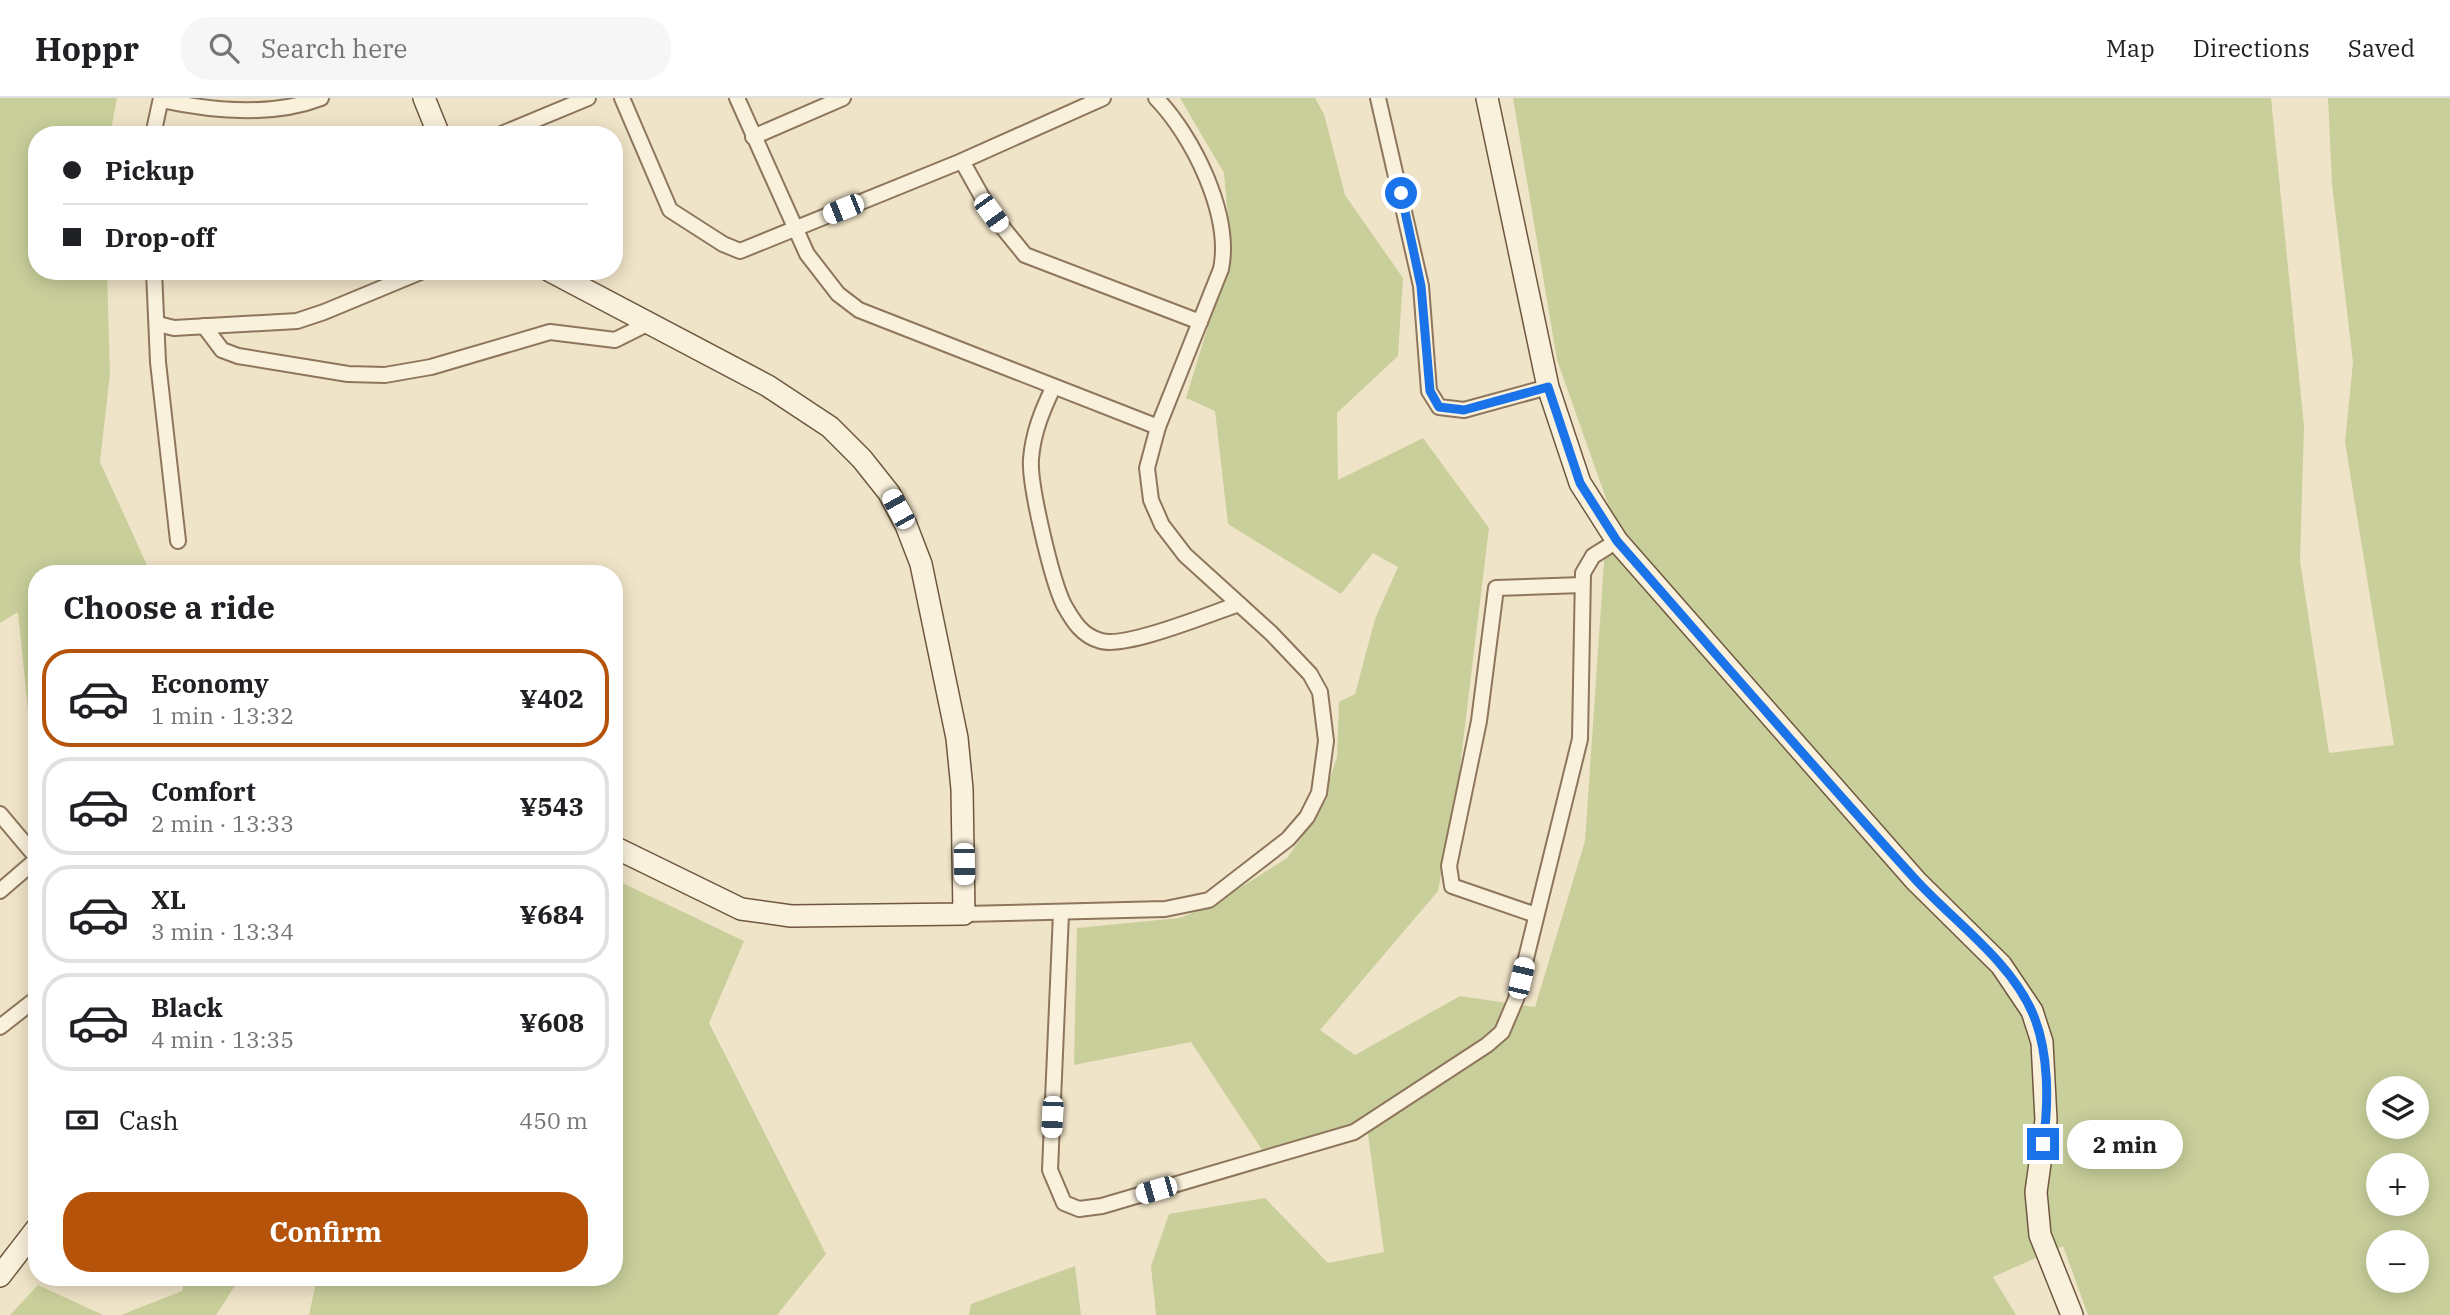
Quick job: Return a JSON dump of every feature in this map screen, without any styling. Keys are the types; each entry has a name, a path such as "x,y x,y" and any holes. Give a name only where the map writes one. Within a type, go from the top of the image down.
{"street":[{"path":"155,126 161,99 236,110 290,107 321,98"},
{"path":"424,98 435,126"},
{"path":"521,126 588,98"},
{"path":"622,98 670,210 723,244 740,251 962,161 1103,98"},
{"path":"737,98 807,254 821,276 859,310 1158,427"},
{"path":"753,137 842,98"},
{"path":"623,851 741,909 791,916 1165,909 1209,900 1288,839 1307,817 1319,793 1325,766 1326,741 1320,692 1310,674 1292,654 1185,555 1162,526 1152,500 1147,468 1158,427 1221,269 1224,250 1222,227 1208,183 1180,129 1156,98"},
{"path":"1378,98 1421,286 1430,391 1439,407 1464,410 1548,387"},
{"path":"1487,98 1519,263 1548,387 1580,483 1617,541 1916,881 2001,965 2032,1011 2042,1042 2046,1120 2035,1192 2040,1236 2072,1315"},
{"path":"962,161 991,213 1025,255 1200,322"},
{"path":"155,280 158,362 178,541"},
{"path":"158,324 174,328 297,321 324,313 403,280"},
{"path":"566,280 768,386 830,427 882,485 906,526 921,564 957,738 962,789 964,914"},
{"path":"204,326 222,350 238,356 348,374 385,375 431,367 550,332 615,340 647,324"},
{"path":"1053,388 1033,440 1032,486 1062,602 1086,635 1103,642 1126,642 1239,604"},
{"path":"1061,913 1050,1170 1064,1203 1079,1209 1102,1206 1299,1150 1354,1132 1380,1117 1502,1032 1516,999 1580,739 1583,573 1593,556 1617,541"},
{"path":"1536,915 1452,886 1449,866 1479,722 1496,588 1582,585"},
{"path":"0,814 28,848"},
{"path":"0,891 28,867"},
{"path":"0,1027 28,1005"},
{"path":"0,1276 28,1240"}],"green space":[{"path":"0,98 117,98 112,126 28,126 28,280 107,280 110,373 100,462 147,565 28,565 28,710 18,612 0,623"},
{"path":"1180,98 1315,98 1324,114 1345,195 1403,278 1398,356 1337,413 1338,480 1423,438 1489,528 1458,783 1438,891 1320,1030 1355,1055 1460,996 1535,1007 1585,841 1608,504 1557,360 1513,98 2271,98 2304,426 2300,561 2329,753 2394,745 2345,442 2353,362 2332,184 2328,98 2450,98 2450,1315 2088,1315 2063,1246 1993,1277 2016,1315 1156,1315 1151,1266 1169,1214 1265,1198 1328,1263 1384,1252 1367,1127 1268,1159 1191,1042 1074,1065 1077,928 1179,918 1213,905 1287,858 1318,814 1337,757 1339,702 1355,694 1375,619 1398,567 1373,553 1341,594 1228,524 1215,411 1186,398 1231,251 1224,173"},
{"path":"623,883 744,941 709,1023 826,1254 777,1315 309,1315 315,1286 623,1286"},
{"path":"1075,1266 1081,1315 969,1315 971,1304"},
{"path":"37,1286 40,1286 103,1315 10,1315"},
{"path":"183,1286 235,1286 216,1315 121,1315 182,1291"}],"route":[{"path":"1401,193 1421,286 1430,391 1439,407 1464,410 1548,387 1580,483 1617,541 1916,881 2001,965 2032,1011 2042,1042 2046,1120 2043,1144"}]}
